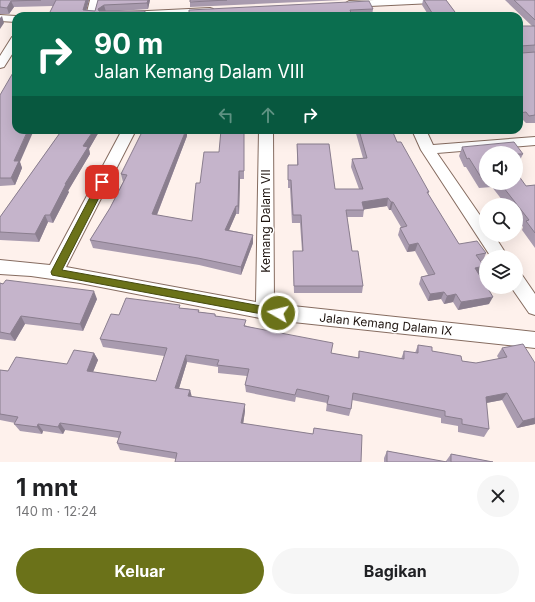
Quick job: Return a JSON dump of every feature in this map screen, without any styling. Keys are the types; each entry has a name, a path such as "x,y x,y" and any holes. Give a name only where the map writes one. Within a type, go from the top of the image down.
{"street":[{"path":"93,12 95,0"},
{"path":"346,3 385,7 414,0 433,0"},
{"path":"159,12 162,2"},
{"path":"179,12 220,10"},
{"path":"0,18 12,19"},
{"path":"0,65 12,46"},
{"path":"55,272 127,134"},
{"name":"Kemang Dalam VII","path":"265,312 266,134"},
{"path":"421,134 428,150 495,250"},
{"path":"428,150 535,141"},
{"name":"Jalan Kemang Dalam IX","path":"0,267 55,272 265,312 535,340"},
{"path":"523,290 535,308"}],"building":[{"path":"0,0 41,0 11,1 7,8 0,7"},
{"path":"56,0 86,0 83,10 95,11 98,0 148,0 147,3 104,5 98,9 99,11 145,12 50,12"},
{"path":"190,0 227,0 190,2"},
{"path":"424,0 446,0 455,12 432,12"},
{"path":"514,0 535,0 535,20"},
{"path":"369,1 373,9 350,10 351,12 189,12 189,10"},
{"path":"523,26 535,26 535,45 523,46"},
{"path":"535,52 535,115 529,116 526,112 523,112 523,53"},
{"path":"12,74 12,134 26,134 14,161 19,161 11,178 0,178 0,95"},
{"path":"59,134 91,134 83,146 88,147 65,184 50,215 45,215 35,234 0,232 0,217"},
{"path":"141,134 184,134 152,214 192,221 196,183 200,183 204,152 219,152 221,134 244,134 244,171 239,171 238,206 236,206 225,230 253,235 241,267 198,258 90,240 110,208 127,175 121,174"},
{"path":"360,134 394,134 397,142 401,142 429,192 427,192 459,244 477,241 484,250 479,250 479,254 476,255 479,259 479,267 475,268 479,275 479,294 491,294 493,297 461,302 456,294 447,296 444,292 430,294 421,277 435,274 418,243 409,245 400,228 407,226 393,202 391,202 388,198 362,202 364,210 346,210 352,251 358,251 363,286 294,286 293,251 303,251 301,215 293,215 291,180 288,180 288,165 298,165 297,144 329,144 335,189 363,189 352,159 367,158"},
{"path":"514,142 517,146 479,146 479,174 469,158 467,159 462,147"},
{"path":"523,182 526,186 535,185 535,233 526,221 529,220 523,212 523,198 512,198 505,190 523,190"},
{"path":"6,280 94,291 80,324 21,316 10,334 0,332 0,283 3,284"},
{"path":"126,298 180,305 179,308 199,310 198,312 215,314 215,316 246,320 244,326 333,343 331,353 359,358 359,351 404,359 404,351 418,353 418,345 432,347 432,351 461,356 462,361 476,363 507,357 502,348 523,344 535,363 535,418 523,421 507,393 486,397 489,429 462,424 462,419 445,416 445,411 353,393 351,409 327,404 329,396 297,389 295,395 245,385 249,369 217,365 219,360 186,355 175,388 190,390 188,396 245,404 241,423 313,434 314,428 362,435 361,462 175,462 177,453 117,443 121,432 60,423 58,427 38,424 37,427 14,424 18,417 0,414 0,370 8,371 16,357 67,364 74,350 94,353 87,371 156,381 167,348 100,339 111,314 119,315"},
{"path":"387,451 447,462 387,462"},
{"path":"451,454 493,462 451,462"}],"route":[{"path":"102,182 55,272 265,312 278,313"}]}
